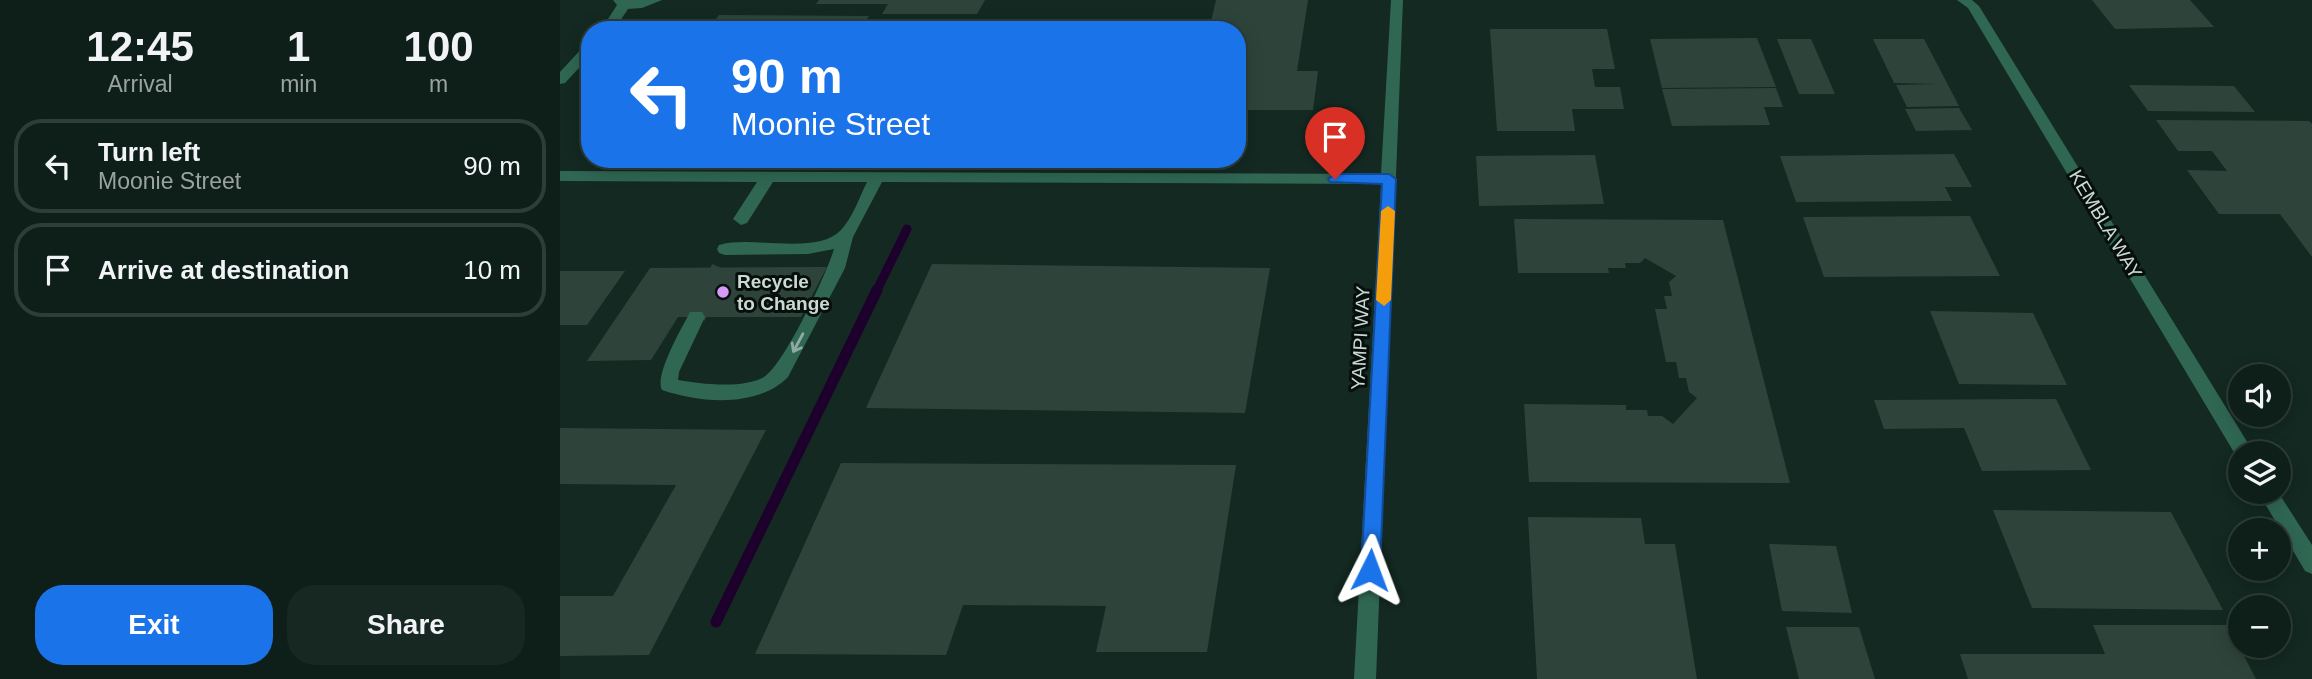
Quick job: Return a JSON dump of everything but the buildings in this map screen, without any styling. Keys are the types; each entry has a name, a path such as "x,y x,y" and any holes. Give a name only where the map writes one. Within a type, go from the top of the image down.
{"street":[{"path":"612,21 622,2 656,0"},
{"name":"YAMPI WAY","path":"1365,679 1397,0"},
{"name":"KEMBLA WAY","path":"1963,0 1973,6 2238,441"},
{"path":"560,80 581,58"},
{"path":"560,176 1389,179"},
{"path":"741,219 768,177"},
{"path":"696,317 670,372 668,385 682,391 694,391 744,390 768,385 782,372 831,280 841,257 845,236 877,177"},
{"path":"722,258 741,246 821,247 835,244 845,236"},
{"path":"2275,504 2312,564"}],"waterway":[{"path":"876,292 907,229"},
{"path":"716,622 877,290"}],"tunnel":[{"path":"708,292 719,267"},
{"path":"696,317 708,290"}],"slow traffic":[{"path":"1384,300 1388,211"}],"place":[{"name":"Recycle to Change","path":"723,292"}],"route":[{"path":"1335,179 1389,179 1370,570"}]}
